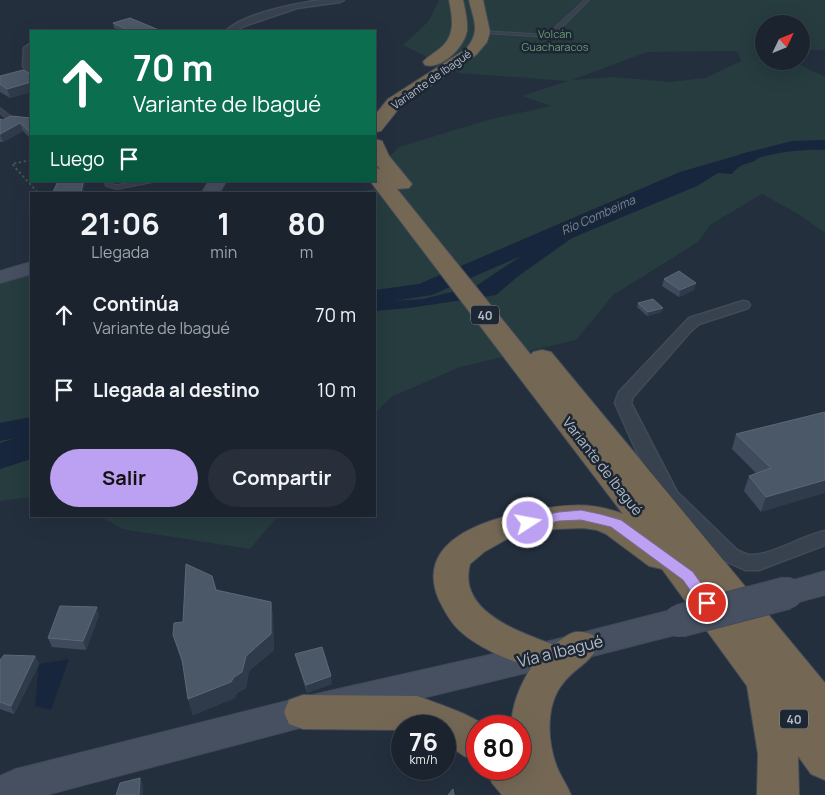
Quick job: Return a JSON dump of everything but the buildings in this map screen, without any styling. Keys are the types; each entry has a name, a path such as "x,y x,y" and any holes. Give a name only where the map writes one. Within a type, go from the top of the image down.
{"highway":[{"name":"Variante de Ibagué","path":"397,83 445,54 457,42 461,29 456,0"},
{"path":"476,0 483,32"},
{"name":"Variante de Ibagué","path":"376,126 394,103 471,52 482,39 483,32"},
{"name":"Variante de Ibagué","path":"376,147 380,156 462,259 604,449 688,576 825,761"},
{"name":"Variante de Ibagué","path":"376,176 820,706"},
{"path":"542,656 484,630 468,617 456,600 452,583 455,560 476,540 497,529 506,527 559,517 591,516 616,524 688,576"},
{"path":"550,795 540,778 533,758 530,740 530,720 536,694 548,674 580,646"},
{"path":"762,677 776,730 780,774 778,795"},
{"path":"303,712 417,713 457,729 466,735"},
{"path":"516,780 529,795"}],"main road":[{"path":"0,277 30,268"},
{"name":"Vía a Ibagué","path":"0,794 16,786 303,712 542,656 822,584"}],"street":[{"path":"232,30 241,24 296,6 340,0"},
{"path":"30,47 28,66 30,70"},
{"path":"742,305 694,321 625,396 623,403 645,450 670,496 730,555 741,561 758,563 814,539 825,538"}],"lane":[{"path":"483,32 548,36 587,0"},
{"path":"0,110 12,121 30,122"},
{"path":"107,182 108,185 117,187 149,182"}],"path":[{"path":"30,160 12,164 37,192"}],"green space":[{"name":"Volcán Guacharacos","path":"439,0 825,0 825,50 810,50 810,15 755,15 755,70 810,70 825,77 825,233 800,215 762,194 711,224 698,242 613,295 576,340 460,367 391,397 376,412 376,192 361,192 387,185 379,167 399,147 488,120 551,106 522,96 568,81 459,73 403,45 428,22","holes":["737,51 741,61 705,78 670,82 614,77 572,80 647,52"]},
{"path":"30,275 30,497 0,501 0,282"},
{"path":"102,517 277,517 250,549 122,529"}],"water":[{"path":"825,140 825,150 789,151 761,157 739,167 732,174 718,173 697,186 572,238 517,277 496,295 376,311 376,302 423,299 476,286 527,252 589,223 699,176 741,154 792,141"},
{"path":"30,433 30,459 0,469 0,443"},
{"path":"69,659 51,710 35,706 39,664"}],"waterway":[{"name":"Río Combeima","path":"376,297 424,290 687,176 749,157"},
{"name":"Río Combeima","path":"0,432 30,426"}],"route":[{"path":"528,523 581,515 600,518 616,524 688,576 707,603"}]}
